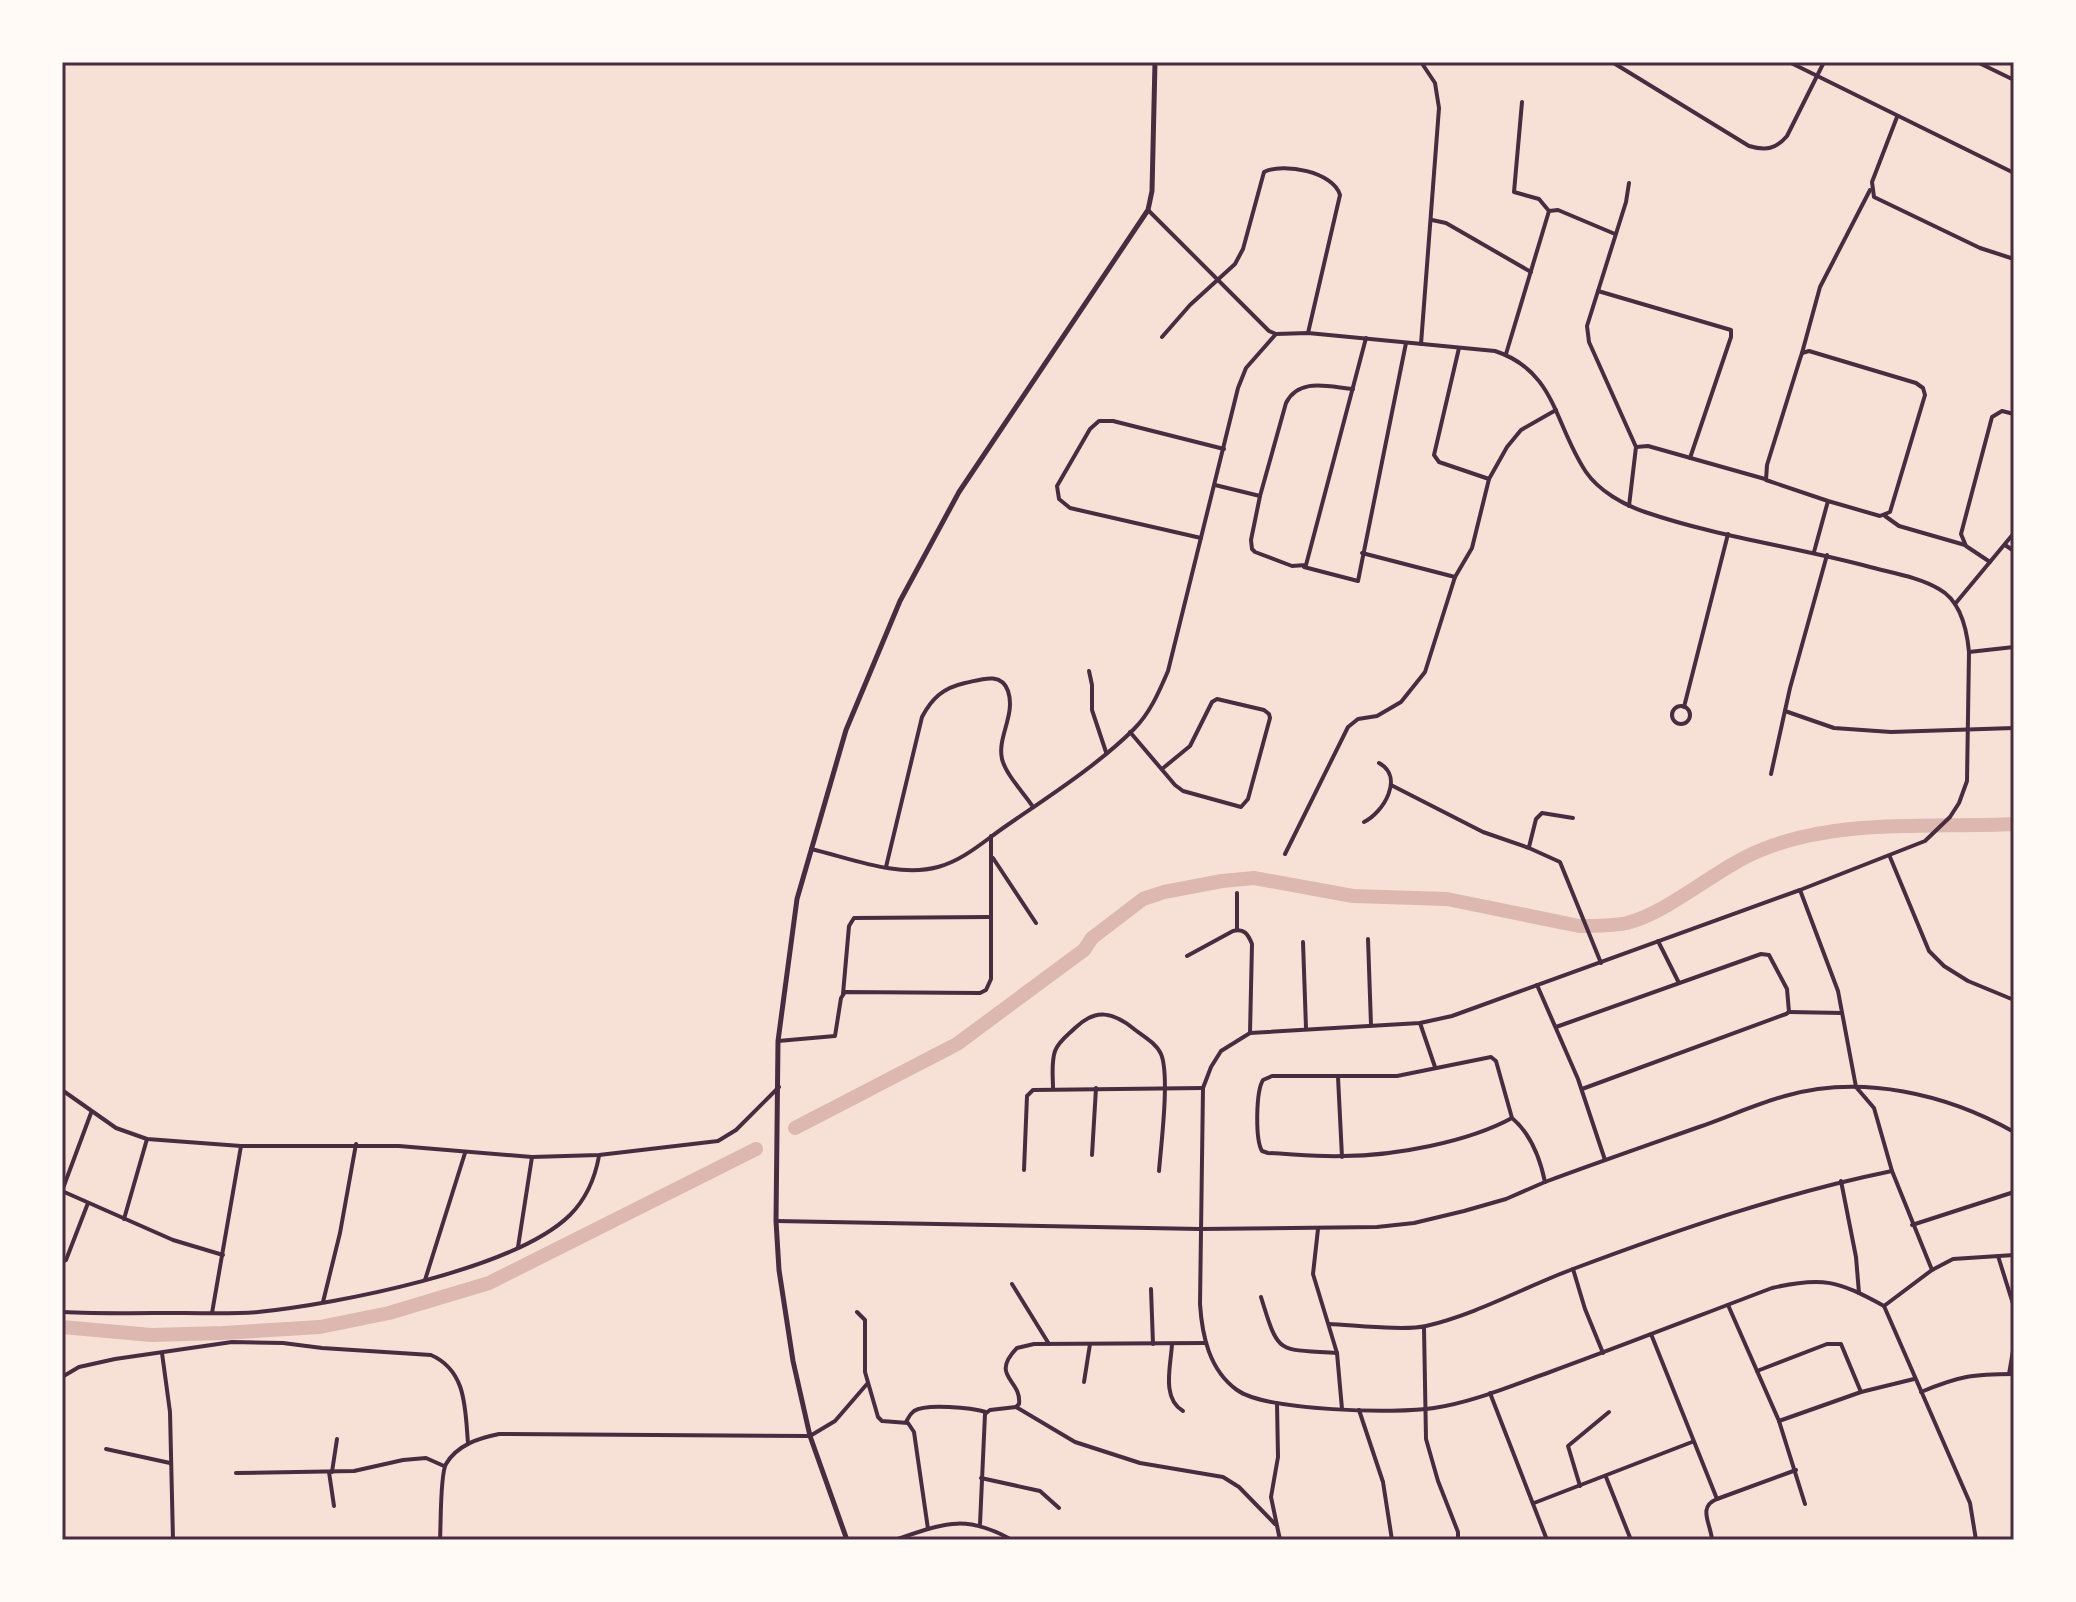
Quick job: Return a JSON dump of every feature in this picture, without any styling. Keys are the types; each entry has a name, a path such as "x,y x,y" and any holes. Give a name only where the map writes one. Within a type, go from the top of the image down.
{"street":[{"path":"847,1540 810,1436 793,1361 779,1270 776,1221 778,1041 797,899 846,730 900,601 959,492 1148,210 1152,191 1155,62"},
{"path":"1421,62 1438,93 1432,220 1421,344"},
{"path":"1612,62 1758,149 1772,149 1787,136 1824,62"},
{"path":"1789,62 2014,173"},
{"path":"1977,62 2014,80"},
{"path":"1522,102 1514,192 1539,199 1549,211"},
{"path":"1766,480 1767,465 1820,287 1871,188 1897,117"},
{"path":"1162,337 1190,305 1235,264 1243,249 1264,172 1276,168 1306,172 1330,180 1338,186 1340,195 1308,333"},
{"path":"1629,183 1587,326 1589,342 1636,447 1629,506"},
{"path":"1871,188 1878,201 1980,248 2014,259"},
{"path":"1148,210 1269,331 1276,334 1308,333 1366,338 1506,354 1531,369 1547,390 1588,474 1608,493 1629,506 1728,534 1827,555 1940,589 1955,604 1967,635 1969,652 1967,781 1959,803 1935,834 1890,857 1452,1016 1420,1023 1250,1033 1221,1051 1203,1088 1200,1304 1202,1331 1212,1361 1236,1389 1259,1400 1359,1410 1424,1409 1490,1393 1772,1288 1806,1280 1827,1281 1884,1306 1970,1503 1976,1540"},
{"path":"1549,211 1558,210 1615,234"},
{"path":"1506,354 1549,211"},
{"path":"1432,220 1446,223 1531,272"},
{"path":"1598,291 1731,330 1690,458"},
{"path":"811,849 886,867 912,870 937,867 964,856 1130,732 1155,702 1168,671 1238,388 1246,368 1276,334"},
{"path":"1304,567 1308,562 1366,338"},
{"path":"1353,389 1308,386 1293,391 1286,403 1251,540 1252,549 1292,566 1358,581 1406,343"},
{"path":"1459,348 1434,455 1439,462 1489,479"},
{"path":"1802,353 1809,351 1916,383 1923,388 1925,395 1894,507 1885,516"},
{"path":"1285,854 1348,727 1358,719 1377,716 1401,702 1425,672 1455,577 1472,548 1489,479 1507,447 1521,430 1556,410"},
{"path":"1966,546 1961,534 1992,417 1998,411 2014,414"},
{"path":"1201,538 1070,508 1059,499 1057,486 1090,429 1099,421 1113,421 1224,449"},
{"path":"1636,447 1648,446 1885,516 1899,526 1966,546 1990,562"},
{"path":"1215,485 1260,496"},
{"path":"1814,552 1828,501"},
{"path":"1955,604 2014,533"},
{"path":"1684,707 1728,534"},
{"path":"2005,545 2014,551"},
{"path":"1362,553 1455,577"},
{"path":"1771,774 1827,555"},
{"path":"1969,652 2014,647"},
{"path":"1089,671 1092,710 1106,752"},
{"path":"886,867 922,717 930,702 956,685 991,678 1001,680 1007,687 1010,710 1001,756 1033,807"},
{"path":"1130,732 1162,769 1183,791 1236,807 1244,806 1269,714 1264,710 1217,699 1212,702 1190,746 1162,769"},
{"path":"1677,707 1684,707 1689,717 1679,724 1672,714 1677,707"},
{"path":"1785,711 1834,728 1891,732 2014,728"},
{"path":"1364,822 1379,812 1391,785 1389,772 1379,763"},
{"path":"1391,785 1483,832 1560,862 1601,963"},
{"path":"1529,848 1536,819 1542,813 1573,818"},
{"path":"843,994 983,992 991,979 991,836"},
{"path":"991,857 1036,923"},
{"path":"1890,857 1929,951 1944,966 1968,981 2014,1000"},
{"path":"1800,890 1838,991 1856,1087 1874,1108 1892,1171 1932,1270"},
{"path":"1237,893 1237,930"},
{"path":"778,1041 835,1036 843,994 849,926 854,918 990,917"},
{"path":"1187,956 1237,930 1246,933 1252,944 1250,1033"},
{"path":"1368,939 1371,1025"},
{"path":"1658,941 1679,983"},
{"path":"1303,942 1306,1029"},
{"path":"1556,1027 1765,953 1787,989 1789,1012"},
{"path":"1537,985 1582,1089 1605,1160"},
{"path":"1582,1089 1789,1012 1842,1013"},
{"path":"1053,1088 1053,1064 1058,1046 1089,1017 1107,1013 1123,1020 1158,1049 1164,1064 1159,1171"},
{"path":"1420,1023 1435,1067"},
{"path":"1512,1118 1453,1139 1376,1155 1342,1157 1268,1153 1262,1151 1258,1143 1259,1089 1263,1080 1272,1076 1397,1076 1487,1057 1494,1059 1512,1118 1520,1124 1535,1150 1545,1182"},
{"path":"1338,1077 1342,1157"},
{"path":"62,1090 116,1128 147,1139 241,1146 356,1144 532,1157 599,1155 718,1141 736,1130 779,1086"},
{"path":"776,1221 1200,1229 1318,1229 1414,1223 1506,1199 1605,1160 1787,1096 1856,1087 1917,1094 1951,1103 2014,1132"},
{"path":"1092,1155 1096,1088"},
{"path":"1024,1170 1027,1096 1033,1090 1203,1088"},
{"path":"91,1113 62,1191 173,1240 223,1255"},
{"path":"124,1219 147,1139"},
{"path":"323,1302 340,1233 356,1144"},
{"path":"212,1313 241,1146"},
{"path":"425,1280 465,1152"},
{"path":"62,1312 254,1312 323,1302 425,1280 495,1259 557,1227 582,1201 596,1175 599,1155"},
{"path":"518,1247 532,1157"},
{"path":"1329,1324 1424,1327 1477,1309 1573,1269 1757,1206 1841,1181 1892,1171"},
{"path":"1841,1181 1856,1257 1859,1293"},
{"path":"1912,1225 2014,1192"},
{"path":"62,1262 66,1260 88,1203"},
{"path":"1318,1229 1313,1274 1337,1353 1342,1409"},
{"path":"1998,1255 2014,1307"},
{"path":"1884,1306 1932,1270 1953,1259 2014,1255"},
{"path":"1573,1269 1603,1353"},
{"path":"1012,1284 1049,1344"},
{"path":"1151,1289 1153,1344"},
{"path":"1261,1297 1278,1344 1299,1350 1337,1353"},
{"path":"1728,1305 1779,1421 1805,1504"},
{"path":"857,1312 866,1327 867,1384 878,1417 882,1421 906,1422 912,1427 918,1444 928,1529"},
{"path":"1424,1327 1426,1439 1458,1532 1458,1540"},
{"path":"1651,1334 1717,1499"},
{"path":"62,1377 79,1367 205,1345 270,1343 431,1355 455,1372 461,1385 468,1443"},
{"path":"1016,1407 1020,1399 1006,1374 1005,1365 1017,1348 1024,1345 1206,1343"},
{"path":"1757,1371 1836,1343 1843,1348 1861,1392"},
{"path":"1084,1382 1090,1344"},
{"path":"1172,1344 1170,1398 1183,1411"},
{"path":"1921,1392 1956,1377 2012,1374 2014,1345"},
{"path":"162,1353 170,1412 173,1540"},
{"path":"1779,1421 1861,1392 1915,1379"},
{"path":"440,1540 444,1466 479,1437 499,1434 810,1436 835,1421 867,1384"},
{"path":"1490,1393 1547,1540"},
{"path":"1277,1403 1278,1457 1271,1497 1280,1540"},
{"path":"906,1422 912,1413 921,1409 975,1409 986,1412 1016,1407 1075,1442 1150,1466 1223,1477 1239,1487 1275,1524"},
{"path":"1359,1410 1383,1482 1392,1540"},
{"path":"980,1524 982,1433 986,1412"},
{"path":"1580,1486 1568,1446 1609,1412"},
{"path":"334,1506 331,1472 337,1439"},
{"path":"1534,1503 1692,1442"},
{"path":"106,1449 170,1463"},
{"path":"236,1473 354,1471 426,1458 444,1466"},
{"path":"1712,1540 1706,1506 1717,1499 1796,1470"},
{"path":"1606,1477 1631,1540"},
{"path":"981,1478 1040,1491 1059,1508"},
{"path":"894,1540 943,1525 980,1524 1012,1540"},
{"path":"1125,1540 1138,1540"}],"waterway":[{"path":"795,1128 957,1044 1084,950 1092,938 1143,899 1164,892 1254,878 1353,896 1447,899 1579,926 1609,925 1643,917 1745,858 1791,840 1821,833 1886,826 2014,824"},
{"path":"62,1327 151,1335 223,1333 320,1327 389,1313 489,1283 756,1149"}]}
